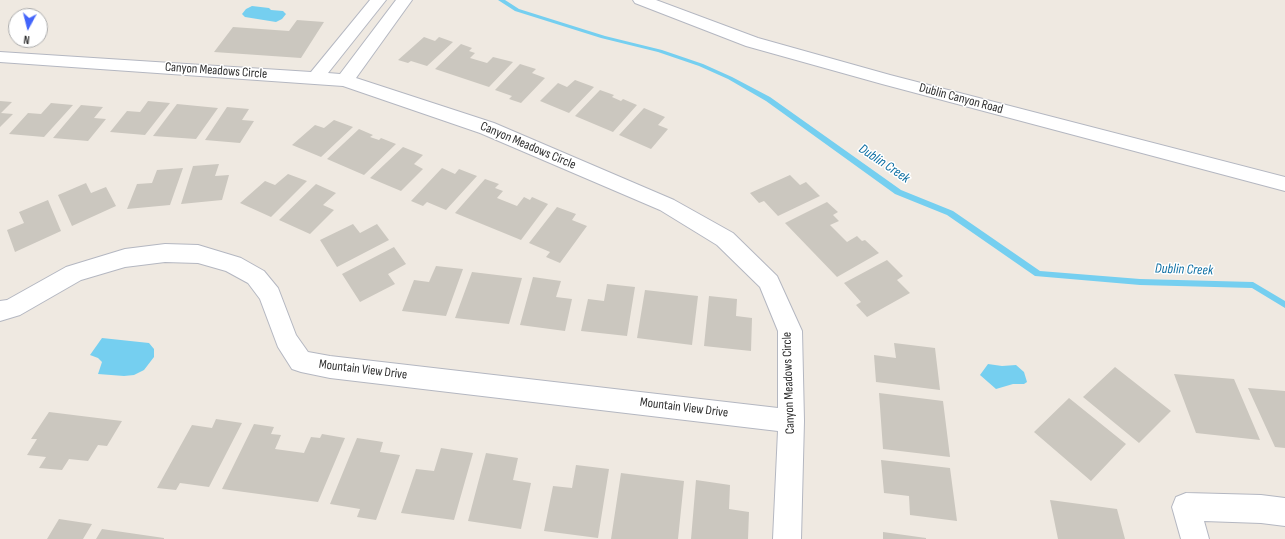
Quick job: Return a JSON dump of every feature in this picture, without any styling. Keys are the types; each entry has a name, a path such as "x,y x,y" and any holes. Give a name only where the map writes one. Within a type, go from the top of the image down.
{"street":[{"path":"345,80 404,0"},
{"name":"Dublin Canyon Road","path":"641,0 752,42 888,80 1285,184"},
{"path":"316,77 375,4"},
{"name":"Canyon Meadows Circle","path":"0,57 345,80 494,131 667,204 725,239 769,282 790,331 791,421 787,539"},
{"name":"Mountain View Drive","path":"0,311 12,308 74,273 125,258 165,253 198,254 233,264 256,277 270,295 286,340 301,361 330,367 791,421"},
{"path":"1195,539 1186,506 1261,509 1285,512"}],"water":[{"path":"252,6 283,11 286,14 282,19 276,22 245,17 242,14 246,9"},
{"path":"102,338 149,343 154,349 154,357 144,370 134,375 124,376 98,374 102,362 98,358 90,355"},
{"path":"988,364 1002,366 1016,365 1024,372 1027,382 1024,384 1013,384 996,389 980,375"}],"building":[{"path":"297,20 324,22 301,58 214,52 233,27 289,31"},
{"path":"424,37 435,41 439,37 453,42 427,66 411,61 408,63 398,60"},
{"path":"461,44 472,48 469,51 475,53 470,58 487,63 493,57 513,62 489,87 435,69"},
{"path":"520,64 536,69 532,73 545,78 521,103 509,99 512,96 495,90"},
{"path":"575,80 594,87 569,113 540,101 558,83 567,87"},
{"path":"600,90 614,95 612,97 621,101 623,99 637,105 613,132 575,116"},
{"path":"0,101 12,102 1,113 13,114 0,127"},
{"path":"148,101 170,103 145,135 110,132 127,111 140,112"},
{"path":"51,103 73,105 44,137 9,134 28,113 41,114"},
{"path":"177,104 218,108 196,139 153,136"},
{"path":"81,105 103,107 94,118 106,119 88,141 53,138"},
{"path":"227,107 249,109 242,120 254,121 240,143 205,140"},
{"path":"644,108 665,117 658,125 668,129 651,149 619,135"},
{"path":"334,120 353,127 321,157 292,145 315,125 324,128"},
{"path":"359,129 373,135 370,137 379,140 381,138 396,144 364,175 327,159"},
{"path":"403,147 423,155 414,164 423,169 401,191 370,178"},
{"path":"219,164 215,176 229,175 222,200 181,204 193,166"},
{"path":"183,168 170,205 127,209 137,184 152,183 157,170"},
{"path":"442,168 455,174 459,169 477,176 446,210 427,202 423,206 411,201"},
{"path":"288,174 307,181 271,217 240,203 265,181 275,185"},
{"path":"790,175 800,185 806,182 820,196 778,216 764,201 759,203 750,193"},
{"path":"485,179 499,184 495,188 503,191 497,198 517,206 524,197 530,200 532,197 548,204 521,240 455,213"},
{"path":"86,183 91,193 106,187 116,206 72,226 58,195"},
{"path":"316,184 336,193 323,205 334,210 310,234 279,220"},
{"path":"48,200 61,231 15,252 7,230 24,223 19,212"},
{"path":"827,202 838,212 833,215 839,221 830,225 847,242 857,236 862,241 865,240 879,253 837,277 785,223"},
{"path":"557,207 576,214 572,220 587,226 560,263 546,257 550,252 529,243"},
{"path":"353,224 360,233 377,224 389,240 337,267 320,240"},
{"path":"394,247 406,264 388,274 395,284 360,302 342,274"},
{"path":"887,260 903,276 897,280 910,293 867,317 856,305 861,302 844,283"},
{"path":"436,266 463,269 446,316 402,311 414,280 429,282"},
{"path":"472,272 522,278 509,324 455,318"},
{"path":"533,277 561,281 556,297 572,299 565,331 520,325"},
{"path":"607,284 635,287 627,336 581,331 588,299 604,301"},
{"path":"645,290 698,296 692,345 637,338"},
{"path":"709,296 737,299 736,316 752,318 751,351 704,346"},
{"path":"894,343 935,348 940,390 876,382 874,355 896,358"},
{"path":"1115,367 1171,411 1139,443 1083,397"},
{"path":"1174,374 1234,379 1260,440 1196,433"},
{"path":"1248,388 1285,391 1285,448 1275,447"},
{"path":"879,393 943,401 950,457 883,449"},
{"path":"1069,398 1126,444 1091,481 1034,432"},
{"path":"49,412 122,421 107,446 98,445 88,461 69,459 62,470 39,468 46,457 27,455 37,439 31,439"},
{"path":"216,419 242,423 209,487 180,483 176,490 157,488 192,425 212,428"},
{"path":"254,424 274,427 271,434 281,435 275,449 304,453 311,437 320,438 322,434 345,438 318,502 222,489"},
{"path":"357,438 383,442 380,452 400,455 376,520 357,517 360,509 330,504"},
{"path":"441,448 473,453 454,520 401,513 416,469 434,471"},
{"path":"486,453 518,458 513,480 531,483 521,529 468,521"},
{"path":"881,460 950,468 957,521 910,515 909,496 884,493"},
{"path":"576,465 609,469 598,538 544,531 553,486 572,488"},
{"path":"621,473 684,481 678,539 611,539"},
{"path":"696,480 730,485 729,509 749,512 748,539 691,539"},
{"path":"1050,500 1117,509 1125,539 1058,539"},
{"path":"59,519 92,524 83,539 47,539"},
{"path":"102,529 164,538 164,539 96,539"},
{"path":"883,532 926,538 926,539 883,539"}],"waterway":[{"name":"Dublin Creek","path":"501,0 517,10 603,37 660,51 701,65 730,78 768,99 898,192 950,213 1038,274 1140,282 1253,285 1285,305"}]}
